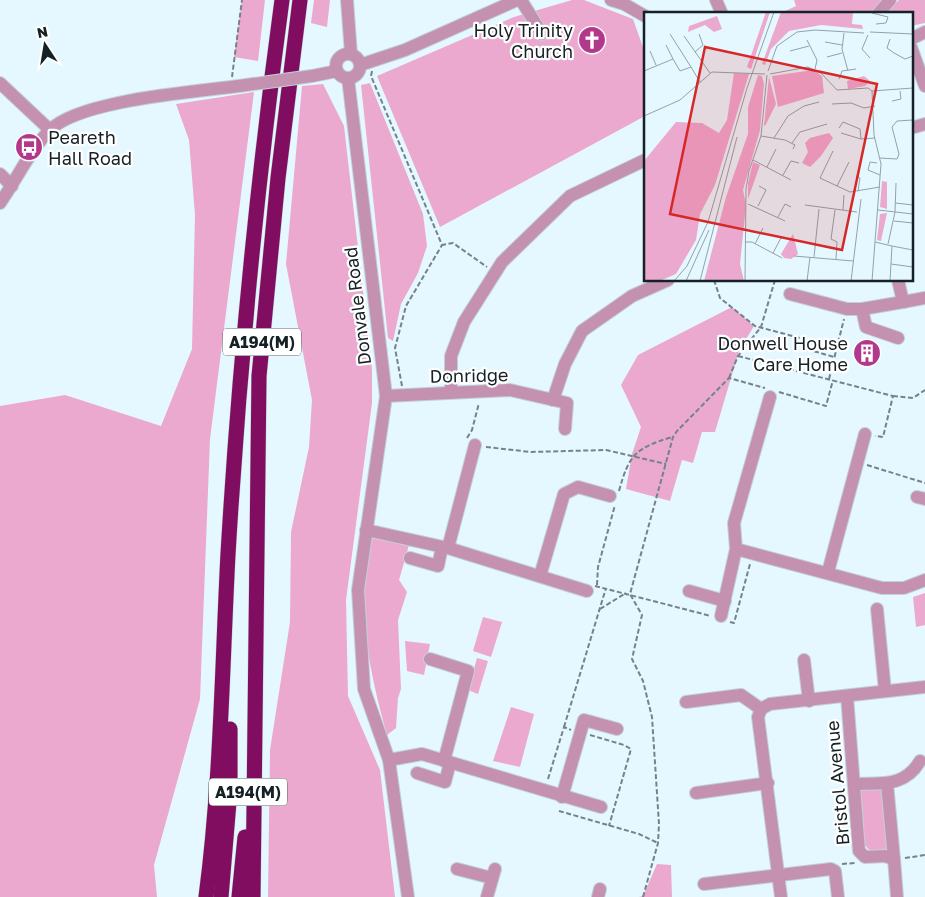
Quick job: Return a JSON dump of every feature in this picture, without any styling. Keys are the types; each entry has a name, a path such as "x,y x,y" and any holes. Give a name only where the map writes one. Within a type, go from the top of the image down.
{"highway":[{"name":"A194(M)","path":"206,897 217,808 228,552 260,167 282,0"},
{"name":"A194(M)","path":"253,897 259,376 278,178 300,0"},
{"name":"A194(M)","path":"221,897 230,790 228,552"},
{"name":"A194(M)","path":"239,897 255,686"}],"street":[{"path":"346,0 351,54"},
{"path":"360,65 405,50 517,0"},
{"path":"521,0 542,34"},
{"path":"611,0 624,4 644,15"},
{"path":"716,0 721,12"},
{"path":"880,12 890,0"},
{"path":"912,38 925,32"},
{"path":"912,49 925,86"},
{"path":"0,203 50,130 73,115 106,105 312,76 343,74 358,73 360,65 356,57 351,54 340,57 336,64 343,74"},
{"name":"Donvale Road","path":"343,74 386,396 358,590 364,689 389,760 408,897"},
{"path":"0,83 50,130"},
{"path":"912,128 925,124"},
{"path":"451,392 451,356 464,322 502,262 570,196 644,160"},
{"path":"0,174 12,186"},
{"path":"565,430 568,404 553,400 564,364 582,331 632,296 666,281"},
{"path":"898,281 903,302"},
{"path":"790,294 847,309 862,309 925,298"},
{"path":"862,309 866,327 898,338"},
{"name":"Donridge","path":"386,396 510,390 553,400"},
{"path":"721,616 736,549 734,523 770,392"},
{"path":"828,572 865,434"},
{"path":"410,558 438,566 475,445"},
{"path":"540,576 564,494 578,487 614,499"},
{"path":"366,530 445,548 540,576 592,588"},
{"path":"736,549 828,572 848,581 882,588 904,588 925,580"},
{"path":"689,591 725,600"},
{"path":"877,608 886,691"},
{"path":"417,773 445,782 447,762 468,671 430,659"},
{"path":"804,660 808,701"},
{"path":"781,897 768,783 758,717 761,709 770,704 925,686"},
{"path":"686,702 741,695 761,709"},
{"name":"Bristol Avenue","path":"847,696 859,851 865,857 885,856 894,859"},
{"path":"562,796 584,720 617,729"},
{"path":"389,760 422,754 601,807"},
{"path":"855,784 887,783 904,779 913,773 920,761"},
{"path":"696,793 768,783"},
{"path":"887,783 898,897"},
{"path":"457,869 494,874 487,897"},
{"path":"704,884 831,869 835,872 838,897"}],"path":[{"path":"236,86 232,75 242,0"},
{"path":"373,62 371,76 442,245"},
{"path":"442,245 453,244 495,273"},
{"path":"404,395 395,355 397,340 406,306 442,245"},
{"path":"714,281 720,298 756,326 811,341 810,350 834,357"},
{"path":"600,608 628,594 674,437 729,378 738,356 761,327 776,281"},
{"path":"829,379 847,309"},
{"path":"738,356 893,396 914,398 925,390"},
{"path":"729,378 770,392 826,406 833,380"},
{"path":"481,391 472,430 468,434 466,442 475,445 531,452 606,450 666,464"},
{"path":"865,434 883,437 893,396"},
{"path":"643,897 658,843 659,824 652,717 643,682 632,659 642,615 628,594 606,588 592,588 614,499 632,456 646,445 674,437"},
{"path":"857,462 925,483"},
{"path":"545,791 606,588"},
{"path":"564,727 624,745 631,749 610,826"},
{"path":"560,811 639,834 658,843"},
{"path":"894,859 925,855"},
{"path":"831,869 838,865 858,862 865,857"}],"shaded area":[{"path":"242,0 265,0 258,61 234,57"},
{"path":"314,0 330,0 327,27 311,23"},
{"path":"572,0 584,0 633,19 644,50 644,117 440,227 377,76 514,17"},
{"path":"794,0 883,0 874,12 783,12 796,6"},
{"path":"899,0 925,0 925,23 912,26 912,12 886,12"},
{"path":"370,83 423,214 427,246 418,273 401,304 393,341 388,338 361,85"},
{"path":"323,84 344,126 372,369 372,403 346,600 348,696 380,770 395,897 268,897 270,750 290,622 291,532 309,447 312,400 286,264 302,86"},
{"path":"254,92 210,439 200,699 154,865 157,897 0,897 0,406 65,395 161,426 192,349 195,215 189,140 176,104"},
{"path":"732,307 754,326 739,351 715,432 702,432 693,463 682,460 670,501 626,489 632,454 641,427 621,385 638,355"},
{"path":"370,538 409,545 399,580 407,592 398,620 401,689 398,698 396,728 387,735 374,682 365,628 364,584"},
{"path":"925,593 925,625 916,627 913,597"},
{"path":"483,617 502,622 491,657 473,651"},
{"path":"405,641 430,644 424,675 407,671"},
{"path":"477,658 488,661 478,694 468,690"},
{"path":"511,707 534,714 520,767 493,761"},
{"path":"881,788 884,793 888,847 886,849 870,851 863,843 859,789"},
{"path":"657,864 671,865 672,897 639,897 643,896"}],"place":[{"name":"Holy Trinity Church","path":"592,40"},
{"name":"Peareth Hall Road","path":"29,147"},
{"name":"Donwell House Care Home","path":"867,353"}]}
